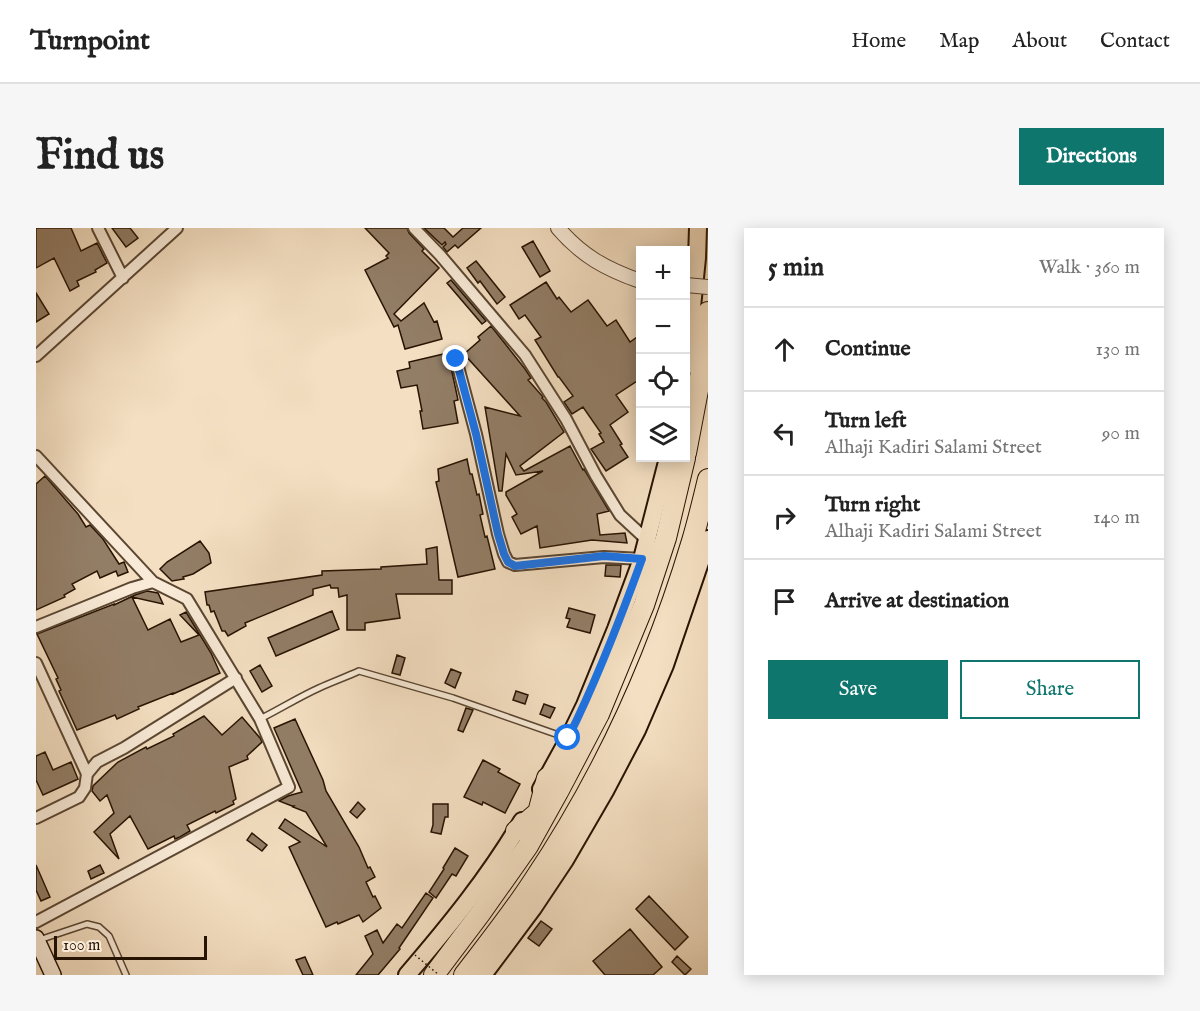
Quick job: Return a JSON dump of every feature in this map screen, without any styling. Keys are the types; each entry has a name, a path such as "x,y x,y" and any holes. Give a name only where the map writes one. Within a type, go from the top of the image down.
{"highway":[{"path":"690,430 699,385 708,312"},
{"path":"434,975 480,914 553,785 599,714 644,605 666,538 683,462"},
{"path":"682,591 693,572 702,541 708,479"},
{"path":"464,975 533,882 573,816 627,713 702,541"},
{"path":"522,838 553,785"}],"main road":[{"path":"687,354 698,228"},
{"path":"553,785 568,738 585,705 642,559 667,462"},
{"path":"483,975 533,908 565,860 637,730 665,665 682,591"},
{"path":"407,975 480,885 522,838"},
{"path":"36,939 53,975"}],"street":[{"path":"98,228 123,278"},
{"path":"36,356 177,228"},
{"path":"414,228 440,255 525,355 566,419 620,515 647,540"},
{"path":"558,228 572,245 596,262 636,280"},
{"path":"690,285 708,287"},
{"path":"456,359 476,434 498,534 508,562 515,566 604,556 642,559"},
{"path":"36,456 153,582 188,599 260,719 289,787 36,922"},
{"path":"36,627 123,591 153,582"},
{"path":"36,663 87,774"},
{"path":"36,818 79,797 85,788 87,774 97,762 124,748 236,678"}],"lane":[{"path":"260,719 319,688 359,671 453,698 568,738"},
{"path":"36,939 87,924 99,927 109,936 126,975"}],"path":[{"path":"415,955 439,975"}],"building":[{"path":"36,228 71,228 81,251 97,243 107,263 95,270 96,272 77,281 79,286 70,291 54,258 36,268"},
{"path":"112,228 130,228 138,238 126,247"},
{"path":"365,228 407,228 424,249 422,251 439,268 394,314 401,321 424,303 434,322 437,321 442,339 405,349 398,325 394,327 365,270 388,258 386,256 389,253"},
{"path":"424,228 444,228 453,237 463,228 481,228 458,248 455,245 447,252 443,247 445,242 442,245"},
{"path":"533,241 550,271 540,277 522,247"},
{"path":"476,261 505,297 497,304 467,268"},
{"path":"451,280 486,321 482,324 447,283"},
{"path":"546,282 557,299 559,297 571,312 588,300 607,326 616,320 630,342 636,338 636,382 616,395 628,412 610,425 628,457 606,471 591,449 604,442 599,434 601,433 583,407 572,414 564,402 573,396 535,340 541,337 525,315 519,319 510,305"},
{"path":"36,293 49,314 36,322"},
{"path":"491,326 525,369 531,378 528,380 543,397 564,432 520,466 524,471 570,446 609,511 597,514 600,535 625,533 627,543 592,540 540,548 537,526 521,534 512,517 517,514 506,492 543,471 516,475 506,454 502,491 499,491 485,407 520,416 464,354"},
{"path":"448,353 458,400 454,401 458,423 423,429 417,385 401,388 397,371 410,368 409,362"},
{"path":"467,459 477,495 479,494 483,514 480,515 495,569 458,577 436,482 439,481 438,469"},
{"path":"45,476 78,514 86,527 90,525 103,539 119,564 124,562 128,572 118,576 116,571 100,578 97,571 72,584 75,589 64,595 65,597 36,610 36,484"},
{"path":"200,541 209,553 211,563 183,577 184,579 172,581 160,569 167,562"},
{"path":"437,547 439,580 452,580 452,594 396,594 400,618 365,623 365,630 347,630 347,595 339,597 338,588 331,588 330,585 313,589 313,595 245,623 246,626 228,636 225,631 222,631 214,611 211,612 207,605 205,592 322,575 322,571 381,569 381,567 427,564 426,549"},
{"path":"606,565 621,565 620,577 605,576"},
{"path":"147,591 158,593 163,604 132,597 148,630 170,619 181,642 199,635 180,615 186,612 211,653 220,673 138,707 139,709 117,719 115,715 77,730 59,691 61,690 56,679 58,678 37,634"},
{"path":"569,608 595,615 590,633 567,627 570,619 566,618"},
{"path":"332,611 339,629 276,656 268,638"},
{"path":"397,655 405,658 400,675 392,673"},
{"path":"260,665 272,686 262,692 250,671"},
{"path":"451,669 461,673 455,688 445,683"},
{"path":"516,691 528,695 525,704 513,700"},
{"path":"544,704 555,708 550,718 540,714"},
{"path":"466,708 473,710 463,732 458,730"},
{"path":"204,716 222,735 242,717 262,742 247,756 248,759 229,767 236,799 233,801 234,804 187,825 190,831 180,837 175,839 174,836 148,849 130,816 110,834 119,859 94,832 114,813 107,795 100,801 92,791 93,786 118,762 146,747 147,749 174,736 173,734"},
{"path":"295,719 326,791 375,877 366,882 381,908 363,922 359,915 326,927 289,847 300,842 279,828 285,819 327,847 306,812 279,801 302,792 274,728"},
{"path":"45,752 53,770 71,762 78,779 43,795 36,780 36,756"},
{"path":"483,760 500,769 498,772 520,784 505,813 483,802 482,805 464,797"},
{"path":"358,802 365,809 357,818 350,812"},
{"path":"433,804 448,804 448,817 445,817 441,834 431,832"},
{"path":"252,833 267,845 262,851 247,840"},
{"path":"455,848 468,856 456,876 452,874 436,898 429,892"},
{"path":"36,865 50,897 41,901 36,890"},
{"path":"100,865 104,873 91,879 88,871"},
{"path":"426,893 433,898 400,949 378,975 356,975 373,954 365,936 377,930 383,943 397,924 402,928"},
{"path":"649,896 688,937 675,950 636,909"},
{"path":"541,921 552,929 539,946 528,938"},
{"path":"630,929 662,967 653,975 605,975 593,961"},
{"path":"677,956 691,969 685,975 672,962"},
{"path":"305,957 313,975 303,975 296,960"}],"route":[{"path":"456,359 476,434 498,534 508,562 515,566 604,556 642,559 585,705 568,738"}]}
